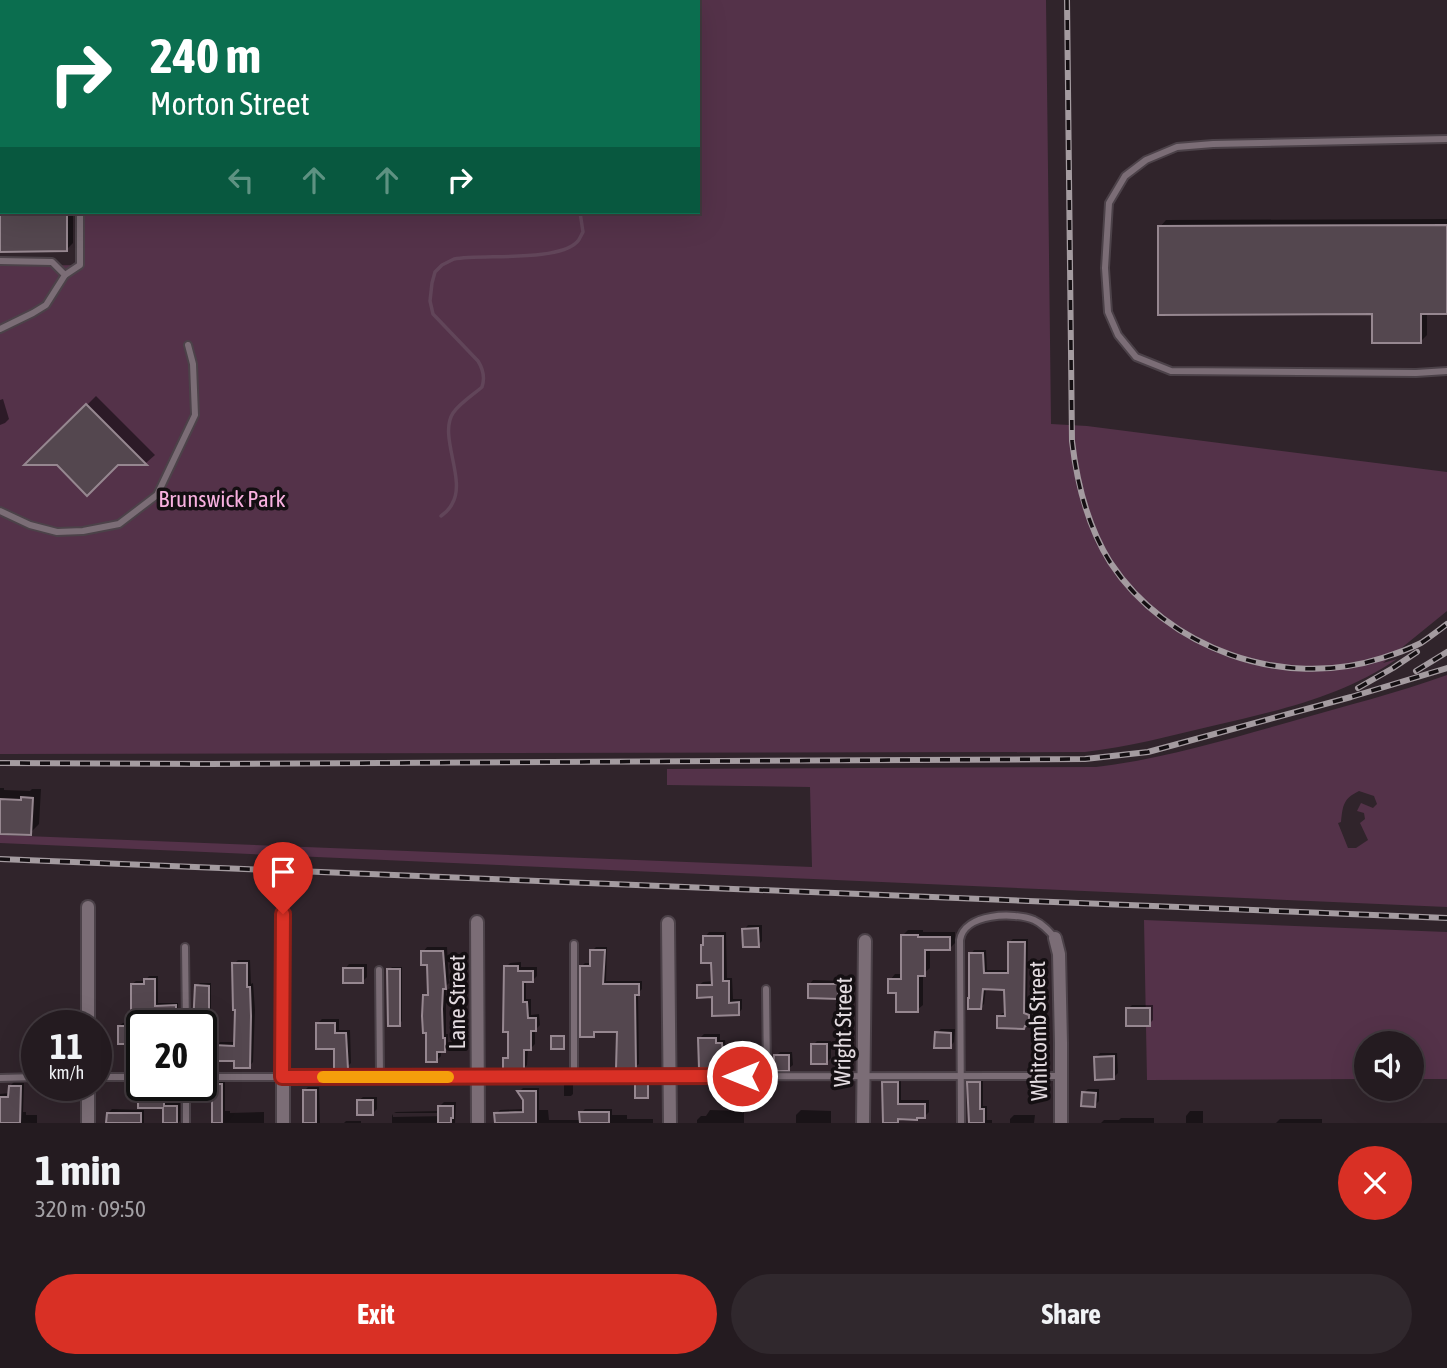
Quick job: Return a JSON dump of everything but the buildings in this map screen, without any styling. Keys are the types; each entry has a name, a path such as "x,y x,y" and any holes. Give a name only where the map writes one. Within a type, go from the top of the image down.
{"street":[{"path":"88,907 88,1010"},
{"path":"283,914 283,1123"},
{"name":"Lane Street","path":"477,922 478,1123"},
{"path":"668,923 670,1123"},
{"name":"Whitcomb Street","path":"1055,939 1059,954 1060,1123"},
{"name":"Wright Street","path":"863,1123 865,941"},
{"path":"88,1101 88,1123"}],"lane":[{"path":"1447,139 1177,147 1146,160 1125,176 1109,203 1105,268 1108,312 1118,335 1136,357 1171,371 1447,371"},
{"path":"0,329 46,305 65,275 80,265 80,214"},
{"path":"0,261 52,262 65,275"},
{"path":"0,511 30,525 57,531 82,531 118,524 157,495 195,415 193,364 188,345"},
{"path":"961,1123 962,930 988,917 1018,917 1036,921 1055,939"},
{"path":"574,944 574,1076"},
{"path":"185,947 186,1010"},
{"path":"379,970 380,1077"},
{"path":"766,989 766,1076"},
{"path":"217,1077 1061,1076"},
{"path":"0,1078 21,1077"},
{"path":"186,1123 187,1101"}],"green space":[{"name":"Brunswick Park","path":"700,0 1046,0 1051,424 1087,426 1447,472 1447,611 1383,663 1397,659 1331,693 1236,720 1133,744 1085,752 0,754 0,266 85,265 85,214 700,214"},
{"path":"1447,675 1447,907 0,843 0,835 812,867 810,787 667,785 667,769 1096,767 1196,748","holes":["1359,791 1374,796 1377,804 1373,808 1361,803 1357,811 1364,813 1365,819 1360,823 1368,840 1356,848 1348,848 1338,823 1341,822 1345,803"]},
{"path":"1144,920 1447,932 1447,1079 1424,1079 1424,1031 1354,1031 1354,1079 1147,1080"}],"waterway":[{"path":"441,516 450,508 456,494 449,423 456,409 482,387 483,377 478,361 433,314 430,301 435,272 454,259 537,255 567,248 577,242 583,232 580,214"}],"railway":[{"path":"1067,0 1072,441 1084,504 1095,534 1110,562 1134,592 1163,618 1195,639 1230,655 1267,665 1306,669 1344,667 1407,649 1421,643 1447,624"},
{"path":"1358,688 1417,652"},
{"path":"1416,671 1447,652"},
{"path":"0,763 1085,759 1148,752 1447,668"},
{"path":"0,859 1447,918"}],"slow traffic":[{"path":"323,1077 448,1077"}],"route":[{"path":"283,914 282,1077 742,1076"}]}
